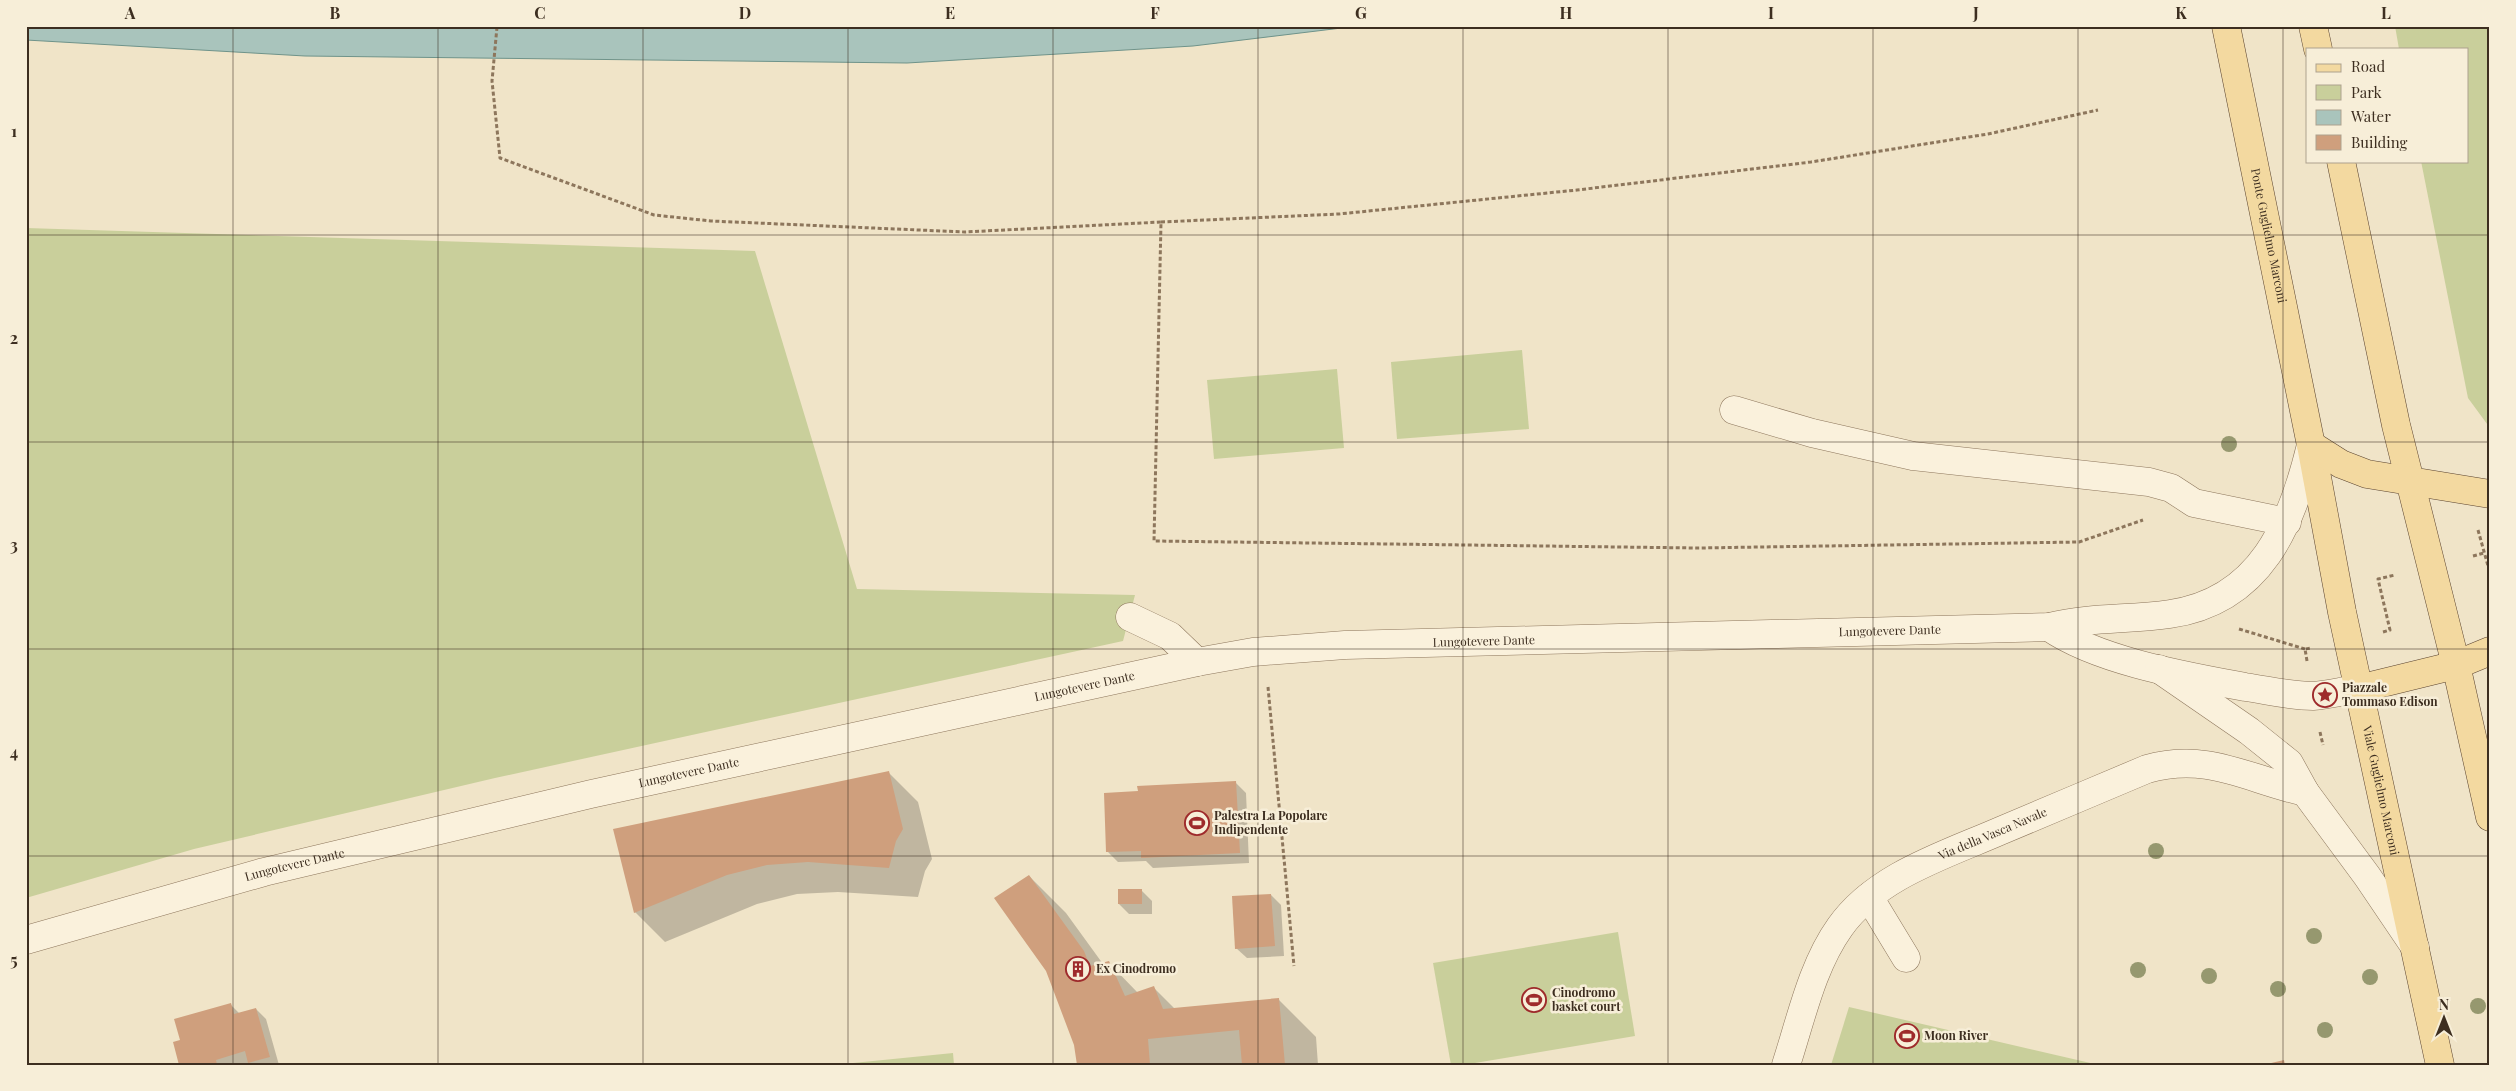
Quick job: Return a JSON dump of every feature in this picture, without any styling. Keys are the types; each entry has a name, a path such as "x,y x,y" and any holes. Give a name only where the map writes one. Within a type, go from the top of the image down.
{"main road":[{"name":"Ponte Guglielmo Marconi","path":"2226,26 2311,445"},
{"path":"2313,26 2318,48"},
{"path":"2342,162 2396,425 2456,665 2483,757 2490,817"},
{"path":"2311,445 2355,470 2411,482 2490,494"},
{"name":"Viale Guglielmo Marconi","path":"2311,445 2358,689 2440,1065"},
{"path":"2358,689 2456,665 2490,651"}],"street":[{"path":"1734,410 1812,433 1913,456 2149,482 2171,488 2194,503 2287,522"},
{"path":"2049,627 2079,620 2172,614 2187,611 2213,601 2237,586 2258,568 2276,543 2301,487 2311,445"},
{"path":"1130,617 1170,636 1198,662"},
{"path":"2049,627 2068,641 2083,647 2159,669 2297,695 2314,696 2358,689"},
{"name":"Lungotevere Dante","path":"26,940 264,872 590,794 1198,662 1253,652 1302,647 2049,627"},
{"path":"2159,669 2282,756 2294,770 2305,792 2367,876 2416,949"},
{"name":"Via della Vasca Navale","path":"1786,1065 1822,958 1841,926 1869,897 1927,862 2139,773 2165,764 2203,763 2230,769 2275,786 2305,792"},
{"path":"1869,897 1906,958"}],"path":[{"path":"497,27 492,81 500,158 654,215 711,221 965,232 1339,214 1587,189 1821,160 1988,134 2098,110"},
{"path":"1161,222 1154,540 1698,548 2079,542 2194,503"},
{"path":"2478,526 2490,573"},
{"path":"2473,556 2484,553"},
{"path":"2374,634 2390,630 2378,579 2395,575"},
{"path":"2235,627 2305,650 2318,647"},
{"path":"2305,650 2309,669"},
{"path":"1267,682 1294,966"}],"green space":[{"path":"2395,26 2490,26 2490,428 2468,398 2421,162 2468,162 2468,48 2399,48"},
{"path":"26,228 755,251 857,589 1135,595 1123,641 495,778 194,849 26,898"},
{"path":"1522,350 1529,429 1397,439 1391,362"},
{"path":"1337,369 1344,448 1214,459 1207,380"},
{"name":"Cinodromo basket court","path":"1618,932 1635,1036 1463,1065 1451,1065 1433,963"},
{"name":"Moon River","path":"1849,1007 2099,1065 1831,1065"},
{"path":"953,1053 954,1065 833,1065"}],"water":[{"path":"26,26 1358,26 1193,46 907,63 305,56 26,40"}],"building":[{"path":"889,771 903,829 896,841 889,868 808,862 767,865 727,875 634,913 613,829"},
{"path":"1236,781 1240,853 1141,858 1141,851 1106,852 1104,793 1138,791 1137,786"},
{"name":"Ex Cinodromo","path":"1029,875 1084,951 1090,966 1109,961 1125,996 1154,986 1163,1009 1279,998 1285,1065 1242,1065 1239,1030 1148,1039 1150,1065 1077,1065 1074,1045 1046,971 994,898"},
{"path":"1118,889 1142,889 1142,904 1118,904"},
{"path":"1271,894 1275,946 1235,949 1232,896"},
{"path":"231,1003 234,1014 256,1008 270,1057 248,1063 245,1051 216,1060 217,1065 179,1065 173,1042 180,1040 174,1019"},
{"path":"2284,1060 2285,1065 2267,1065 2267,1064"}],"place":[{"name":"Piazzale Tommaso Edison","path":"2325,695"},
{"name":"Palestra La Popolare Indipendente","path":"1197,823"},
{"name":"Ex Cinodromo","path":"1078,969"},
{"name":"Cinodromo basket court","path":"1534,1000"},
{"name":"Moon River","path":"1907,1036"}]}
